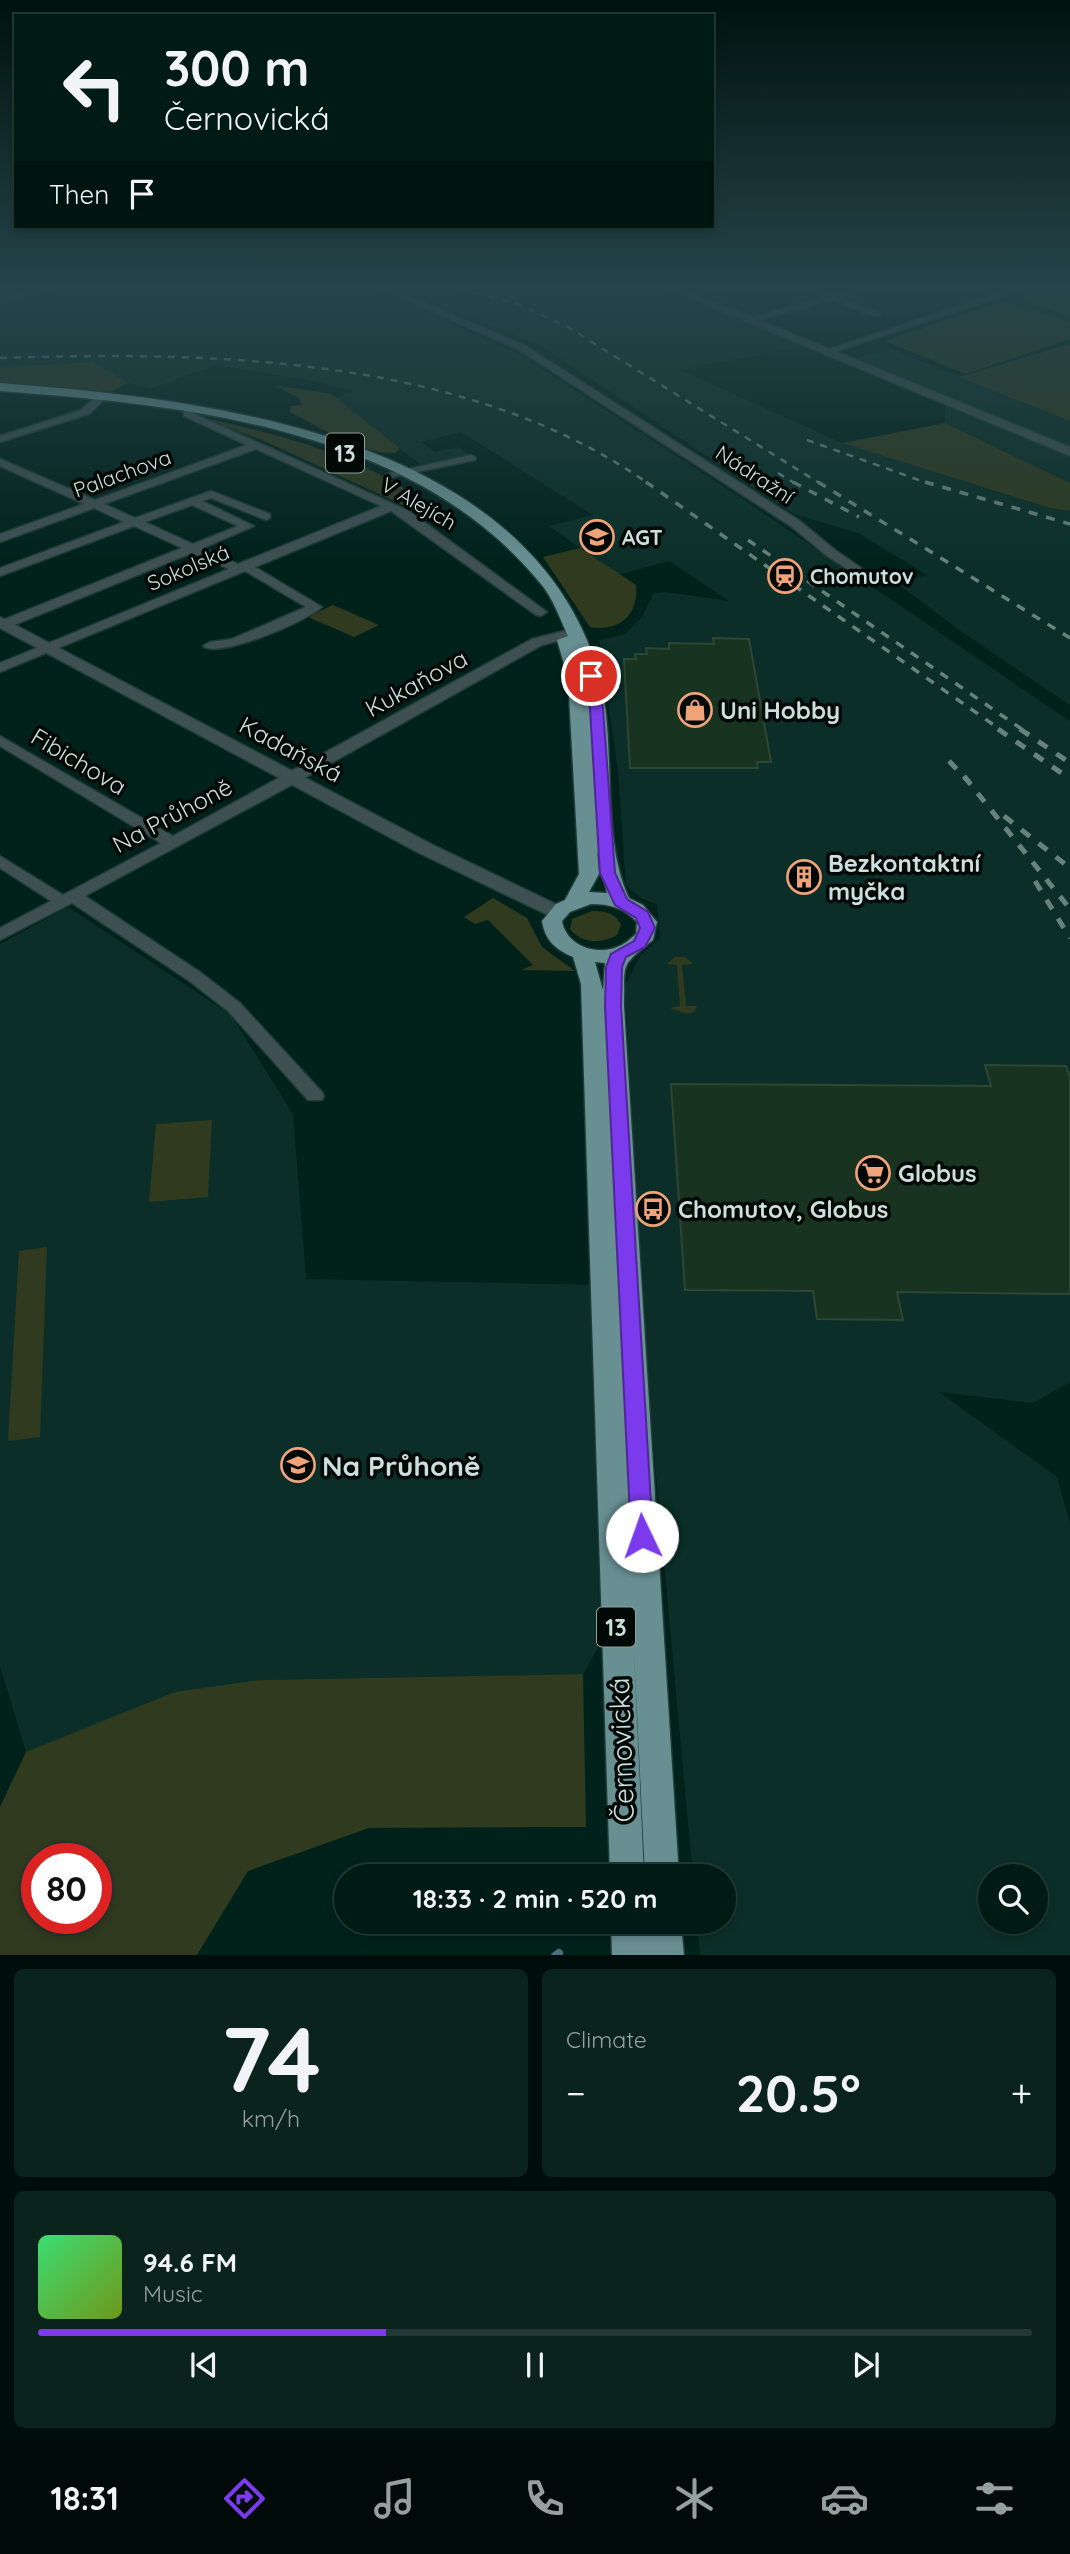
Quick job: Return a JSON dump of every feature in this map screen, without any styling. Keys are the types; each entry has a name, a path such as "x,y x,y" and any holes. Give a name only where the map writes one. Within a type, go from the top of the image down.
{"highway":[{"name":"13","path":"0,389 174,408 284,432 397,473"},
{"name":"13","path":"0,389 132,397 226,413 324,439 468,509 511,541 556,593 571,635 591,676 597,709 608,873 620,901 643,915 648,928 640,944 619,954"},
{"name":"13","path":"571,635 589,874 550,925 558,943 582,954"},
{"path":"565,907 589,898 620,901"},
{"path":"582,954 619,954"},
{"name":"Černovická","path":"582,954 592,984 627,1864"},
{"name":"Černovická","path":"619,954 614,967 614,1017 661,1864"},
{"path":"629,1934 630,1955"},
{"path":"665,1934 666,1955"}],"street":[{"name":"Nádražní","path":"573,380 796,524 831,553 877,583"},
{"path":"895,380 1070,452"},
{"path":"0,439 85,412 101,398"},
{"name":"V Alejích","path":"188,414 392,506 454,545 541,612"},
{"name":"Palachova","path":"0,538 257,445"},
{"path":"397,473 471,458"},
{"path":"0,462 192,550 264,574 288,594 316,607 235,643 210,646"},
{"path":"0,572 211,495 266,516"},
{"name":"Kadaňská","path":"2,623 248,526 192,501"},
{"name":"Sokolská","path":"0,668 392,506"},
{"name":"Kadaňská","path":"2,623 503,888 565,907"},
{"name":"Kukaňova","path":"294,778 537,642 571,635"},
{"name":"Fibichova","path":"0,740 171,842"},
{"name":"Na Průhoně","path":"0,935 294,778"},
{"path":"0,861 67,898 194,976 234,1007 315,1096"}],"shaded area":[{"path":"123,380 174,380 151,389 128,383"},
{"path":"310,380 560,380 744,500 1070,721 1070,1382 1033,1403 939,1392 1057,1477 1070,1524 1070,1955 700,1955 698,1934 736,1934 736,1864 692,1864 648,1388 625,986 640,956 660,938 657,905 639,897 626,885 618,771 599,640 625,634 642,617 654,593 666,592 729,601 669,561 618,575 549,526 593,515 461,432 421,442 435,452 458,447 470,456 421,465 335,398 353,391"},
{"path":"593,380 703,380 842,443 1050,508 1070,511 1070,705 959,630 897,583 927,575 858,533 794,514"},
{"path":"903,380 969,380 1070,421 1070,483 945,423 945,406 925,390"},
{"name":"Na Průhoně","path":"68,907 231,1015 293,1114 306,1279 593,1285 600,1644 583,1674 260,1680 26,1752 0,1666 0,944"}],"green space":[{"path":"0,380 123,380 128,383 110,392 0,384"},
{"path":"967,380 1070,380 1070,421"},
{"path":"274,385 331,394 400,448 396,453 369,450 327,432 290,412 291,406 301,405 299,398"},
{"path":"204,418 290,440 346,459 399,485 424,501 407,507 262,440"},
{"path":"945,423 1070,483 1070,511 1050,508 842,443"},
{"path":"580,548 636,585 634,605 625,620 618,624 590,627 543,557"},
{"path":"333,605 379,625 354,637 308,617"},
{"path":"493,898 527,918 542,947 575,971 521,970 533,965 488,920 475,924 464,917"},
{"path":"592,911 613,915 621,925 617,935 592,941 580,938 570,929 572,919"},
{"path":"675,957 686,957 693,964 682,965 686,1006 697,1006 694,1012 687,1014 670,1008 680,1006 677,965 667,964"},
{"path":"212,1120 208,1197 149,1202 156,1124"},
{"path":"47,1247 40,1437 8,1441 19,1251"},
{"path":"583,1674 586,1827 369,1828 248,1871 197,1955 0,1955 0,1807 26,1752 175,1692 260,1680"}],"building":[{"name":"Uni Hobby","path":"713,638 749,639 771,762 757,762 758,768 630,768 624,659 636,659 635,654 647,654 646,648 669,649 669,643 714,644"},
{"name":"Globus","path":"985,1065 1066,1066 1070,1078 1070,1294 897,1292 903,1320 817,1319 813,1291 685,1290 671,1084 991,1086"}],"railway":[{"path":"390,380 501,409 578,442 648,483"},
{"path":"654,380 821,484"},
{"path":"807,440 930,484"},
{"path":"778,473 796,484"},
{"path":"793,482 859,517"},
{"path":"818,482 1070,638"},
{"path":"925,482 1070,524"},
{"path":"648,483 1001,730"},
{"path":"748,540 1023,730"},
{"path":"998,729 1070,779"},
{"path":"1020,729 1070,763"},
{"path":"949,761 968,781"},
{"path":"964,776 968,781"},
{"path":"968,781 1070,909"},
{"path":"1004,816 1070,868"},
{"path":"1035,881 1070,938"}],"place":[{"name":"AGT","path":"597,537"},
{"name":"Chomutov","path":"785,576"},
{"name":"Uni Hobby","path":"695,710"},
{"name":"Bezkontaktní myčka","path":"804,877"},
{"name":"Globus","path":"873,1173"},
{"name":"Chomutov, Globus","path":"653,1209"},
{"name":"Na Průhoně","path":"298,1465"}],"route":[{"path":"591,676 597,709 608,873 620,901 637,909 643,915 648,928 640,944 619,954 614,967 613,1006 642,1536"}]}
